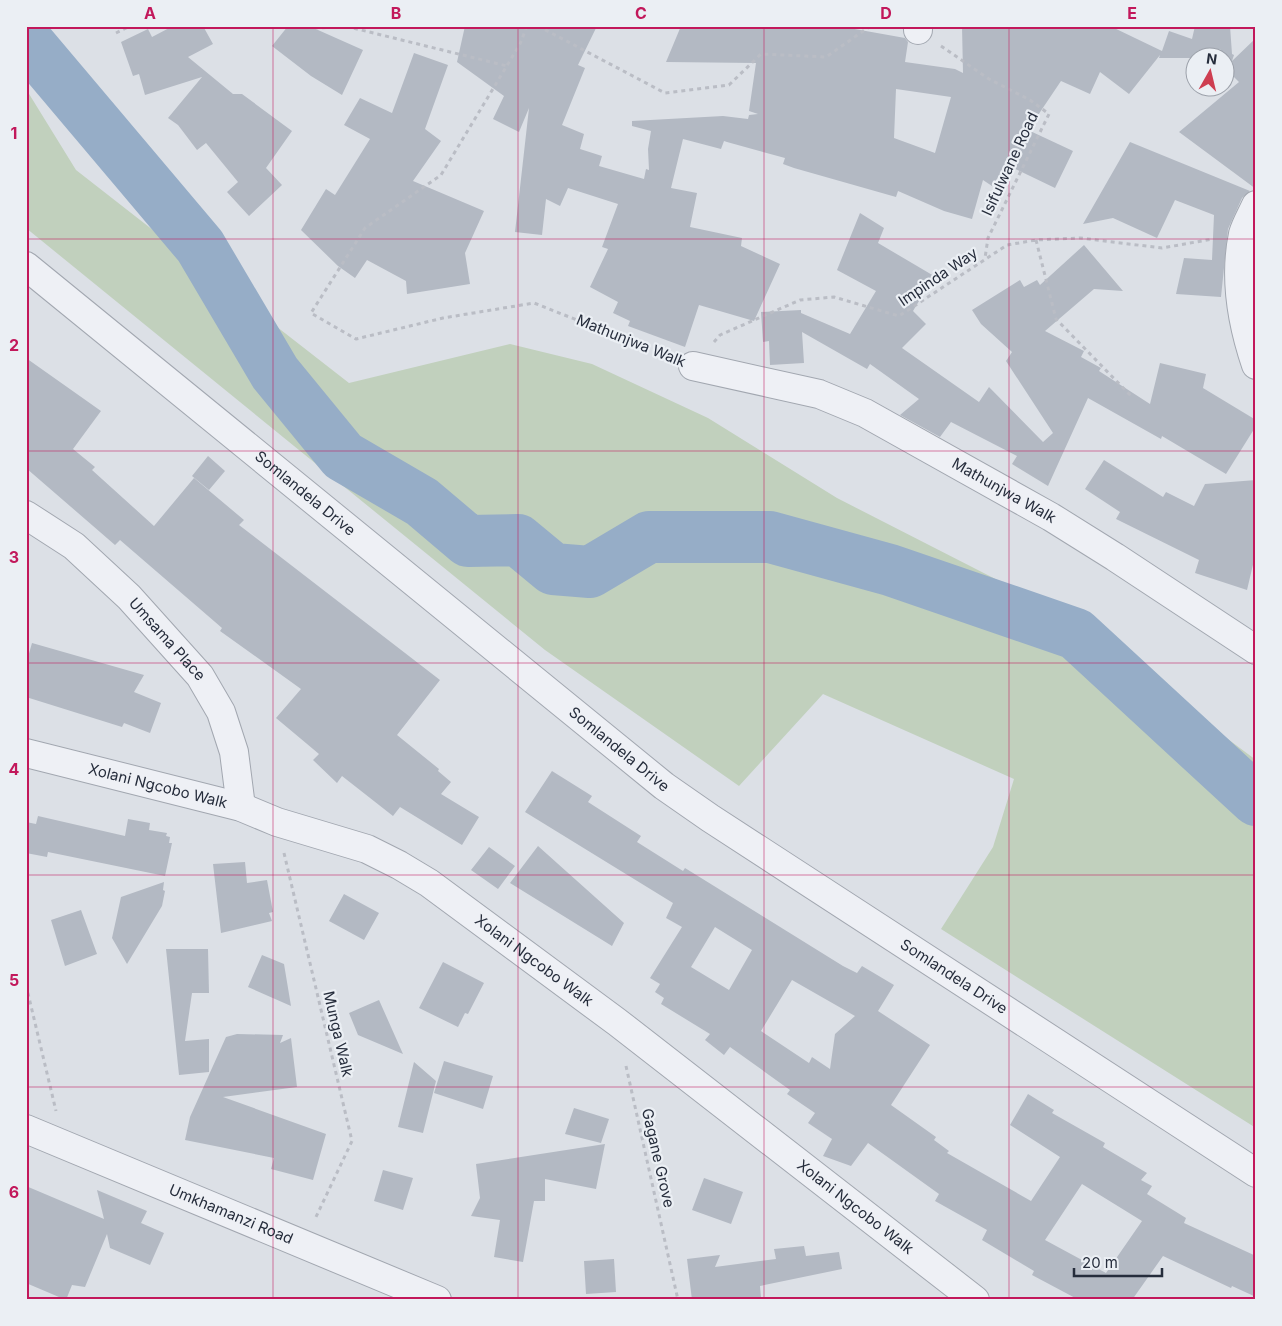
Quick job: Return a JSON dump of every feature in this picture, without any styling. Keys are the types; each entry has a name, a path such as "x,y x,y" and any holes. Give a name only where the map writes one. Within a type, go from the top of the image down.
{"street":[{"path":"1256,205 1244,233 1240,263 1242,311 1256,365"},
{"name":"Somlandela Drive","path":"26,266 664,786 710,818 1256,1172"},
{"name":"Mathunjwa Walk","path":"693,366 819,394 865,413 1052,518 1256,650"},
{"name":"Umsama Place","path":"26,515 74,546 129,597 200,676 221,712 234,752 241,807"},
{"name":"Xolani Ngcobo Walk","path":"26,753 241,807 276,822 366,849 399,865 429,883 617,1022 975,1300"},
{"name":"Umkhamanzi Road","path":"26,1129 437,1300"}],"path":[{"path":"116,33 130,26"},
{"path":"306,26 309,28 349,27 507,66"},
{"name":"Mathunjwa Walk","path":"527,26 520,44 441,175 365,228 311,313 356,339 443,318 534,303 693,366"},
{"path":"538,26 665,93 729,85 761,54 826,57 868,27 883,26"},
{"name":"Isifulwane Road","path":"918,28 989,79 1030,100 1049,114 988,238 985,258"},
{"name":"Impinda Way","path":"693,366 720,335 800,300 834,297 899,316 985,258 1008,245 1036,240 1080,238 1162,248 1244,233"},
{"path":"1036,240 1056,319 1133,398"},
{"name":"Munga Walk","path":"276,822 352,1141 303,1244"},
{"path":"26,985 64,1146"},
{"name":"Gagane Grove","path":"617,1022 678,1300"}],"green space":[{"path":"26,89 76,170 349,383 510,344 592,364 708,418 837,498 1052,608 1256,760 1256,1128 941,929 993,847 1014,779 823,694 739,786 545,650 26,228"}],"building":[{"path":"173,26 203,26 213,44 188,57 233,94 242,94 292,131 266,168 282,185 249,216 227,192 238,182 206,143 197,150 178,125 168,118 202,77 145,95 139,74 133,76 121,42 148,29 152,37"},
{"path":"288,26 309,26 363,50 342,95 311,76 272,46"},
{"path":"465,26 597,26 578,65 585,68 562,125 584,134 580,149 602,156 599,166 644,179 646,169 649,170 648,149 651,131 632,126 632,121 723,116 748,119 749,115 758,114 749,111 756,63 666,62 681,26 849,26 849,28 905,38 908,42 905,62 955,69 963,73 962,26 1110,26 1162,51 1169,31 1192,39 1195,26 1230,26 1232,48 1184,48 1184,58 1159,58 1160,55 1129,94 1100,72 1090,94 1061,81 1028,130 1073,151 1055,188 1007,165 992,186 983,180 972,219 944,211 898,191 896,197 794,168 783,164 785,158 724,141 721,149 683,139 671,188 697,193 690,227 742,238 741,246 780,264 754,321 699,305 685,347 628,326 630,321 613,313 618,302 590,287 608,249 602,247 618,204 568,188 560,206 546,199 542,235 515,232 529,108 519,132 493,119 504,96 457,62","holes":["896,89 951,97 935,153 894,138"]},
{"path":"1256,38 1256,189 1179,132 1220,98 1234,98 1234,86 1239,82 1234,77 1234,59"},
{"path":"414,53 448,65 425,129 441,141 413,181 484,211 465,253 470,284 407,294 406,281 367,260 355,278 338,266 301,230 326,189 335,195 370,139 344,125 360,98 392,113"},
{"path":"1130,142 1250,191 1242,198 1228,229 1221,297 1176,294 1184,258 1212,260 1214,215 1175,200 1157,238 1113,218 1083,224"},
{"path":"860,213 884,228 878,243 934,276 913,311 926,324 902,348 979,402 989,387 1043,442 1053,433 1006,361 1012,352 981,324 972,310 1020,280 1024,287 1037,280 1040,285 1084,245 1123,291 1094,289 1045,331 1084,351 1081,357 1101,368 1099,371 1150,404 1160,363 1206,374 1203,388 1256,420 1256,426 1226,474 1162,436 1161,439 1088,398 1048,486 1012,464 1017,456 951,422 940,437 900,415 919,399 870,364 867,369 802,332 804,363 770,365 769,341 763,342 761,312 801,310 801,313 850,334 876,291 837,270"},
{"path":"26,358 101,411 73,449 95,467 92,470 154,526 194,478 244,520 239,525 440,680 397,735 439,769 438,771 451,782 441,794 479,817 462,845 400,807 393,816 342,776 337,783 313,760 319,754 276,718 301,689 220,631 222,628 120,540 115,545 26,468"},
{"path":"208,456 225,471 209,490 192,476"},
{"path":"1104,460 1163,497 1166,492 1194,506 1205,484 1256,480 1256,552 1247,590 1195,573 1199,560 1116,519 1120,512 1085,489"},
{"path":"32,643 144,675 134,692 161,703 150,733 124,723 122,727 26,697 26,664"},
{"path":"552,771 592,796 588,802 641,836 637,842 683,871 685,868 843,966 857,973 862,966 894,985 878,1011 930,1045 891,1105 936,1137 934,1140 949,1151 947,1153 1031,1201 1060,1157 1010,1125 1028,1094 1054,1110 1052,1113 1105,1143 1103,1147 1147,1173 1141,1180 1152,1186 1147,1194 1186,1218 1184,1223 1256,1256 1256,1297 1232,1286 1231,1288 1163,1256 1132,1300 1079,1300 1032,1275 1034,1271 982,1240 987,1230 935,1201 939,1194 868,1143 851,1166 823,1156 832,1139 808,1123 815,1113 787,1094 790,1090 730,1047 724,1055 705,1040 710,1034 661,1004 664,998 655,992 660,984 650,978 682,927 666,918 673,903 525,812","holes":["715,927 752,950 729,990 691,967","792,980 855,1016 835,1034 830,1069 812,1057 809,1063 761,1031","1082,1184 1142,1221 1106,1273 1045,1240"]},
{"path":"38,816 125,836 128,819 150,823 149,830 167,833 166,836 170,837 169,843 172,843 165,876 48,852 47,857 26,853 26,822 36,824"},
{"path":"538,846 624,923 612,946 510,883"},
{"path":"489,847 515,866 498,889 471,870"},
{"path":"245,862 247,883 267,880 273,912 269,913 272,921 221,933 213,864"},
{"path":"164,882 163,890 165,891 162,906 127,964 112,938 121,897"},
{"path":"344,894 379,913 364,940 329,921"},
{"path":"81,910 97,954 65,966 51,920"},
{"path":"166,949 208,949 209,993 192,993 185,1041 209,1039 209,1072 179,1075"},
{"path":"262,955 284,964 291,1006 248,987"},
{"path":"443,962 484,983 468,1014 465,1013 458,1027 419,1008"},
{"path":"379,1000 403,1054 358,1035 349,1013"},
{"path":"237,1034 283,1035 280,1043 291,1038 297,1087 223,1097 326,1134 313,1180 271,1169 274,1158 185,1140 190,1117 226,1037"},
{"path":"444,1061 493,1076 483,1109 434,1093"},
{"path":"414,1062 436,1081 423,1133 398,1127"},
{"path":"574,1108 609,1119 601,1143 565,1134"},
{"path":"605,1144 596,1189 545,1179 545,1201 534,1201 523,1262 494,1257 500,1220 471,1216 480,1198 476,1164"},
{"path":"383,1170 413,1178 403,1210 374,1201"},
{"path":"704,1178 743,1192 731,1224 692,1210"},
{"path":"26,1186 104,1219 97,1190 147,1211 141,1223 164,1233 150,1265 110,1248 107,1234 85,1287 72,1285 66,1300 26,1283"},
{"path":"804,1246 806,1256 839,1252 842,1269 760,1286 761,1298 692,1300 687,1259 720,1255 715,1267 776,1259 774,1249"},
{"path":"614,1259 616,1292 586,1294 584,1261"}],"waterway":[{"path":"26,40 200,246 275,373 343,456 422,502 468,541 518,540 553,569 590,572 649,537 770,537 890,570 1076,634 1256,800"}]}
